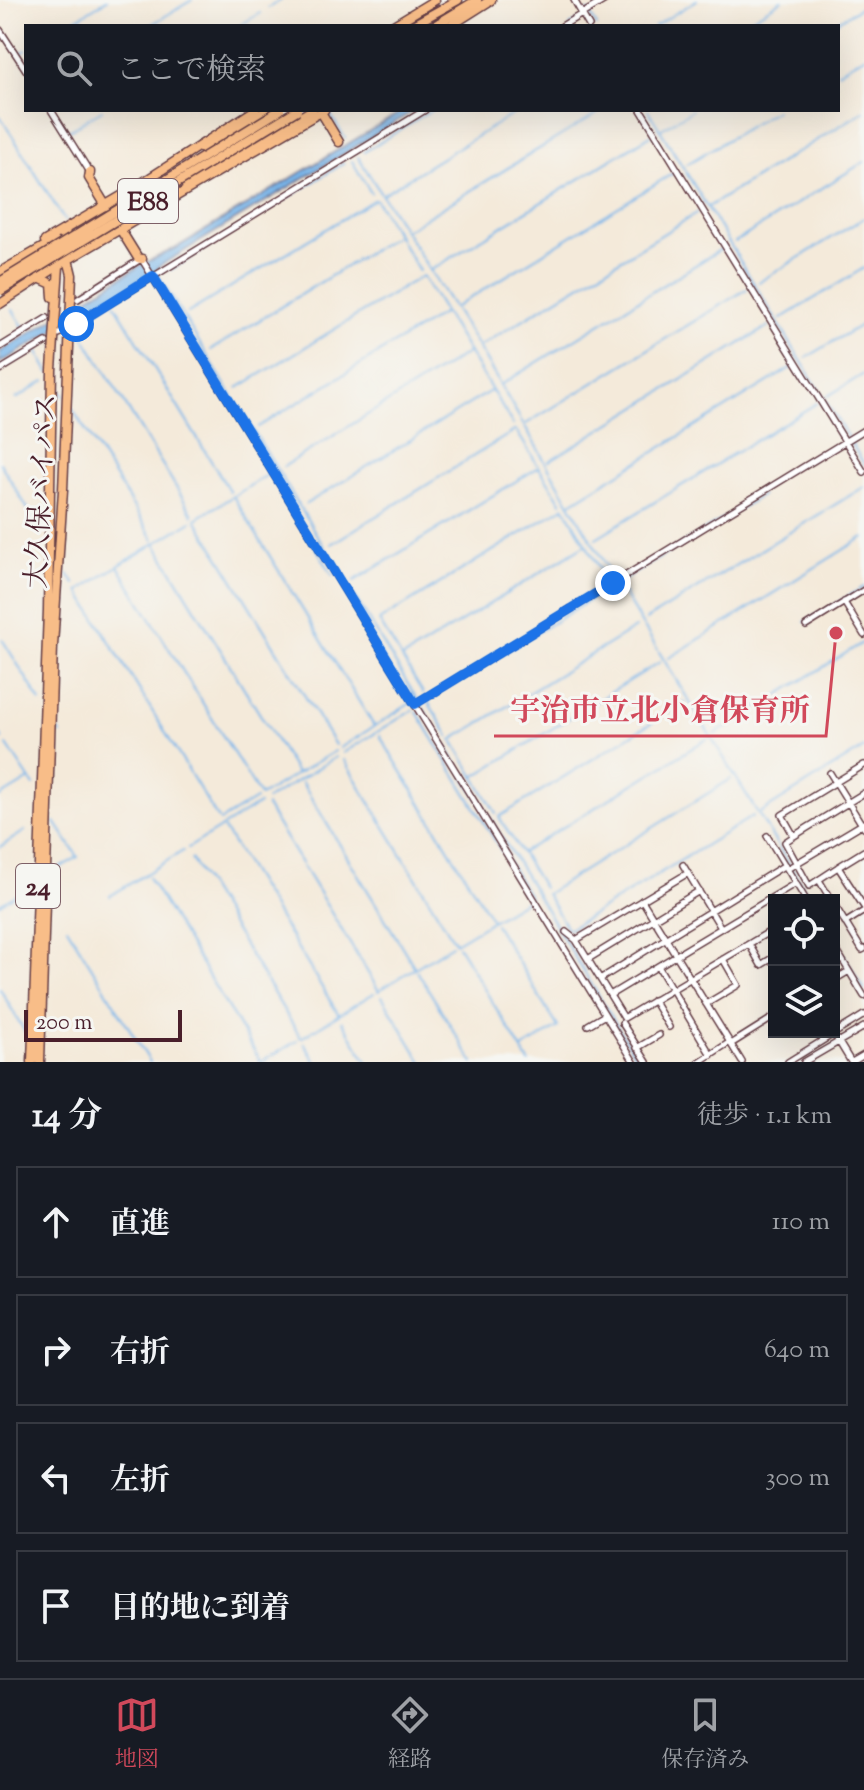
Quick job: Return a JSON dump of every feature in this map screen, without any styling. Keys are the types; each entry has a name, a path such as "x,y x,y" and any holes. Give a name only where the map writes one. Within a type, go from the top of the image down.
{"highway":[{"path":"395,24 435,0"},
{"path":"415,24 459,0"},
{"path":"420,24 459,0"},
{"path":"437,24 477,0"},
{"path":"453,24 491,0"},
{"path":"460,24 498,0"},
{"path":"123,195 252,112"},
{"path":"0,270 106,202 183,162 264,112"},
{"name":"E88","path":"0,282 277,112"},
{"name":"E88","path":"0,291 294,112"},
{"path":"0,304 69,259 123,231 195,180 317,112"},
{"path":"72,275 74,266 83,255 317,112"},
{"path":"320,112 340,142"},
{"path":"90,172 89,178 106,202"},
{"path":"144,215 175,198"},
{"name":"大久保バイパス","path":"32,1062 48,713 53,336 61,247 66,229"},
{"path":"123,231 138,258 143,260"},
{"path":"0,270 50,242 56,242 69,259"},
{"name":"大久保バイパス","path":"48,713 71,326 72,275 69,259"},
{"path":"39,278 52,284 54,315"},
{"name":"大久保バイパス","path":"40,932 40,1062"}],"street":[{"path":"565,24 605,0"},
{"path":"575,1 586,12 589,24"},
{"path":"0,30 24,67"},
{"path":"52,112 90,172"},
{"path":"0,370 422,112"},
{"path":"642,112 848,440 864,472"},
{"path":"0,347 143,260 443,742 605,1015 647,1062"},
{"path":"418,702 864,430"},
{"path":"806,626 864,590"},
{"path":"844,602 864,635"},
{"path":"794,836 782,815 864,765"},
{"path":"600,979 711,910 863,825 830,773"},
{"path":"864,793 785,842 809,886 864,851"},
{"path":"767,836 802,894"},
{"path":"683,865 721,928"},
{"path":"838,867 864,909 845,923"},
{"path":"576,940 688,873"},
{"path":"819,880 828,894"},
{"path":"610,995 796,883"},
{"path":"588,959 699,891"},
{"path":"642,900 742,1062"},
{"path":"840,914 864,949"},
{"path":"566,932 576,940 624,1018 768,933"},
{"path":"749,944 761,965 768,961"},
{"path":"840,957 864,996"},
{"path":"706,1004 738,985 723,959"},
{"path":"658,966 711,1055"},
{"path":"840,976 849,971"},
{"path":"653,1000 669,1027"},
{"path":"588,1025 605,1015"},
{"path":"840,1030 864,1015"},
{"path":"699,1062 768,1021"},
{"path":"622,1023 633,1048 634,1062"},
{"path":"804,1062 864,1027"},
{"path":"633,1048 659,1035"},
{"path":"836,1038 851,1062 864,1055"},
{"path":"788,1062 826,1039"}],"water":[{"path":"401,112 412,112 159,269 0,363 0,352 141,265 176,248"}],"waterway":[{"path":"68,24 107,0"},
{"path":"152,24 192,0"},
{"path":"268,8 281,0"},
{"path":"596,10 613,0"},
{"path":"658,24 697,0"},
{"path":"743,24 782,0"},
{"path":"833,24 864,5"},
{"path":"588,11 596,24"},
{"path":"242,24 260,13"},
{"path":"573,24 579,20"},
{"path":"840,71 864,56"},
{"path":"708,207 864,111"},
{"path":"69,130 99,112"},
{"path":"364,152 429,112"},
{"path":"384,193 517,112"},
{"path":"406,230 600,112"},
{"path":"649,112 864,464"},
{"path":"660,130 689,112"},
{"path":"687,164 773,112"},
{"path":"330,114 345,138"},
{"path":"0,116 65,221"},
{"path":"431,270 651,135"},
{"path":"358,157 474,340 604,562 807,894"},
{"path":"352,161 371,193"},
{"path":"735,242 864,162"},
{"path":"171,270 344,163"},
{"path":"454,308 675,172"},
{"path":"188,313 375,199"},
{"path":"376,200 419,271"},
{"path":"480,346 697,213"},
{"path":"759,282 864,218"},
{"path":"211,350 397,235"},
{"path":"502,384 723,248"},
{"path":"781,319 864,268"},
{"path":"158,275 417,699"},
{"path":"422,276 513,425"},
{"path":"238,388 422,276"},
{"path":"526,424 747,289"},
{"path":"115,304 230,492"},
{"path":"13,310 24,328"},
{"path":"258,427 444,313"},
{"path":"806,358 864,323"},
{"path":"549,461 769,326"},
{"path":"78,327 193,515"},
{"path":"37,350 49,372"},
{"path":"283,467 469,352"},
{"path":"571,503 794,366"},
{"path":"828,396 864,374"},
{"path":"16,399 45,381"},
{"path":"55,381 64,396"},
{"path":"306,504 492,390"},
{"path":"596,538 817,403"},
{"path":"70,405 154,540"},
{"path":"331,544 516,430"},
{"path":"517,432 561,502"},
{"path":"0,463 40,529"},
{"path":"354,581 539,467"},
{"path":"196,519 269,474"},
{"path":"646,620 864,487"},
{"path":"622,581 762,495"},
{"path":"233,496 374,726"},
{"path":"564,506 607,581"},
{"path":"423,693 379,621 564,507"},
{"path":"196,519 335,745"},
{"path":"118,566 192,521"},
{"path":"669,658 864,537"},
{"path":"155,543 296,773"},
{"path":"403,658 586,544"},
{"path":"315,546 333,576"},
{"path":"118,566 260,796 335,751"},
{"path":"81,590 116,567"},
{"path":"68,574 75,584"},
{"path":"427,700 611,587"},
{"path":"805,622 864,587"},
{"path":"79,591 218,819"},
{"path":"452,740 635,628"},
{"path":"340,748 411,703 368,633"},
{"path":"2,639 41,702"},
{"path":"715,734 864,642"},
{"path":"474,777 660,662"},
{"path":"427,700 449,736"},
{"path":"499,817 685,702"},
{"path":"421,705 639,1062"},
{"path":"343,753 413,710"},
{"path":"417,712 530,898 455,943"},
{"path":"55,725 61,734"},
{"path":"0,734 2,739"},
{"path":"380,736 492,920"},
{"path":"521,853 707,739"},
{"path":"454,742 496,813"},
{"path":"7,745 34,786"},
{"path":"760,813 864,748"},
{"path":"266,800 336,757"},
{"path":"344,760 455,942"},
{"path":"546,894 731,779"},
{"path":"0,797 28,780"},
{"path":"302,783 415,968"},
{"path":"220,821 256,799"},
{"path":"188,848 259,804"},
{"path":"266,806 379,991"},
{"path":"569,929 753,816"},
{"path":"499,817 543,888"},
{"path":"53,872 78,857 55,822"},
{"path":"224,829 339,1015"},
{"path":"0,847 25,831"},
{"path":"110,896 183,851"},
{"path":"191,859 301,1038"},
{"path":"148,877 261,1062"},
{"path":"0,904 31,885"},
{"path":"547,895 567,928"},
{"path":"495,924 558,1027 522,1049"},
{"path":"67,927 150,1062"},
{"path":"378,991 452,945"},
{"path":"458,946 529,1062"},
{"path":"840,949 864,989"},
{"path":"417,971 473,1062"},
{"path":"0,989 25,1032"},
{"path":"301,1038 374,993"},
{"path":"382,996 422,1062"},
{"path":"342,1021 367,1062"},
{"path":"261,1062 297,1041"},
{"path":"304,1043 316,1062"}],"place":[{"name":"宇治市立北小倉保育所","path":"836,633"}],"route":[{"path":"76,324 153,276 415,704 613,583"}]}
